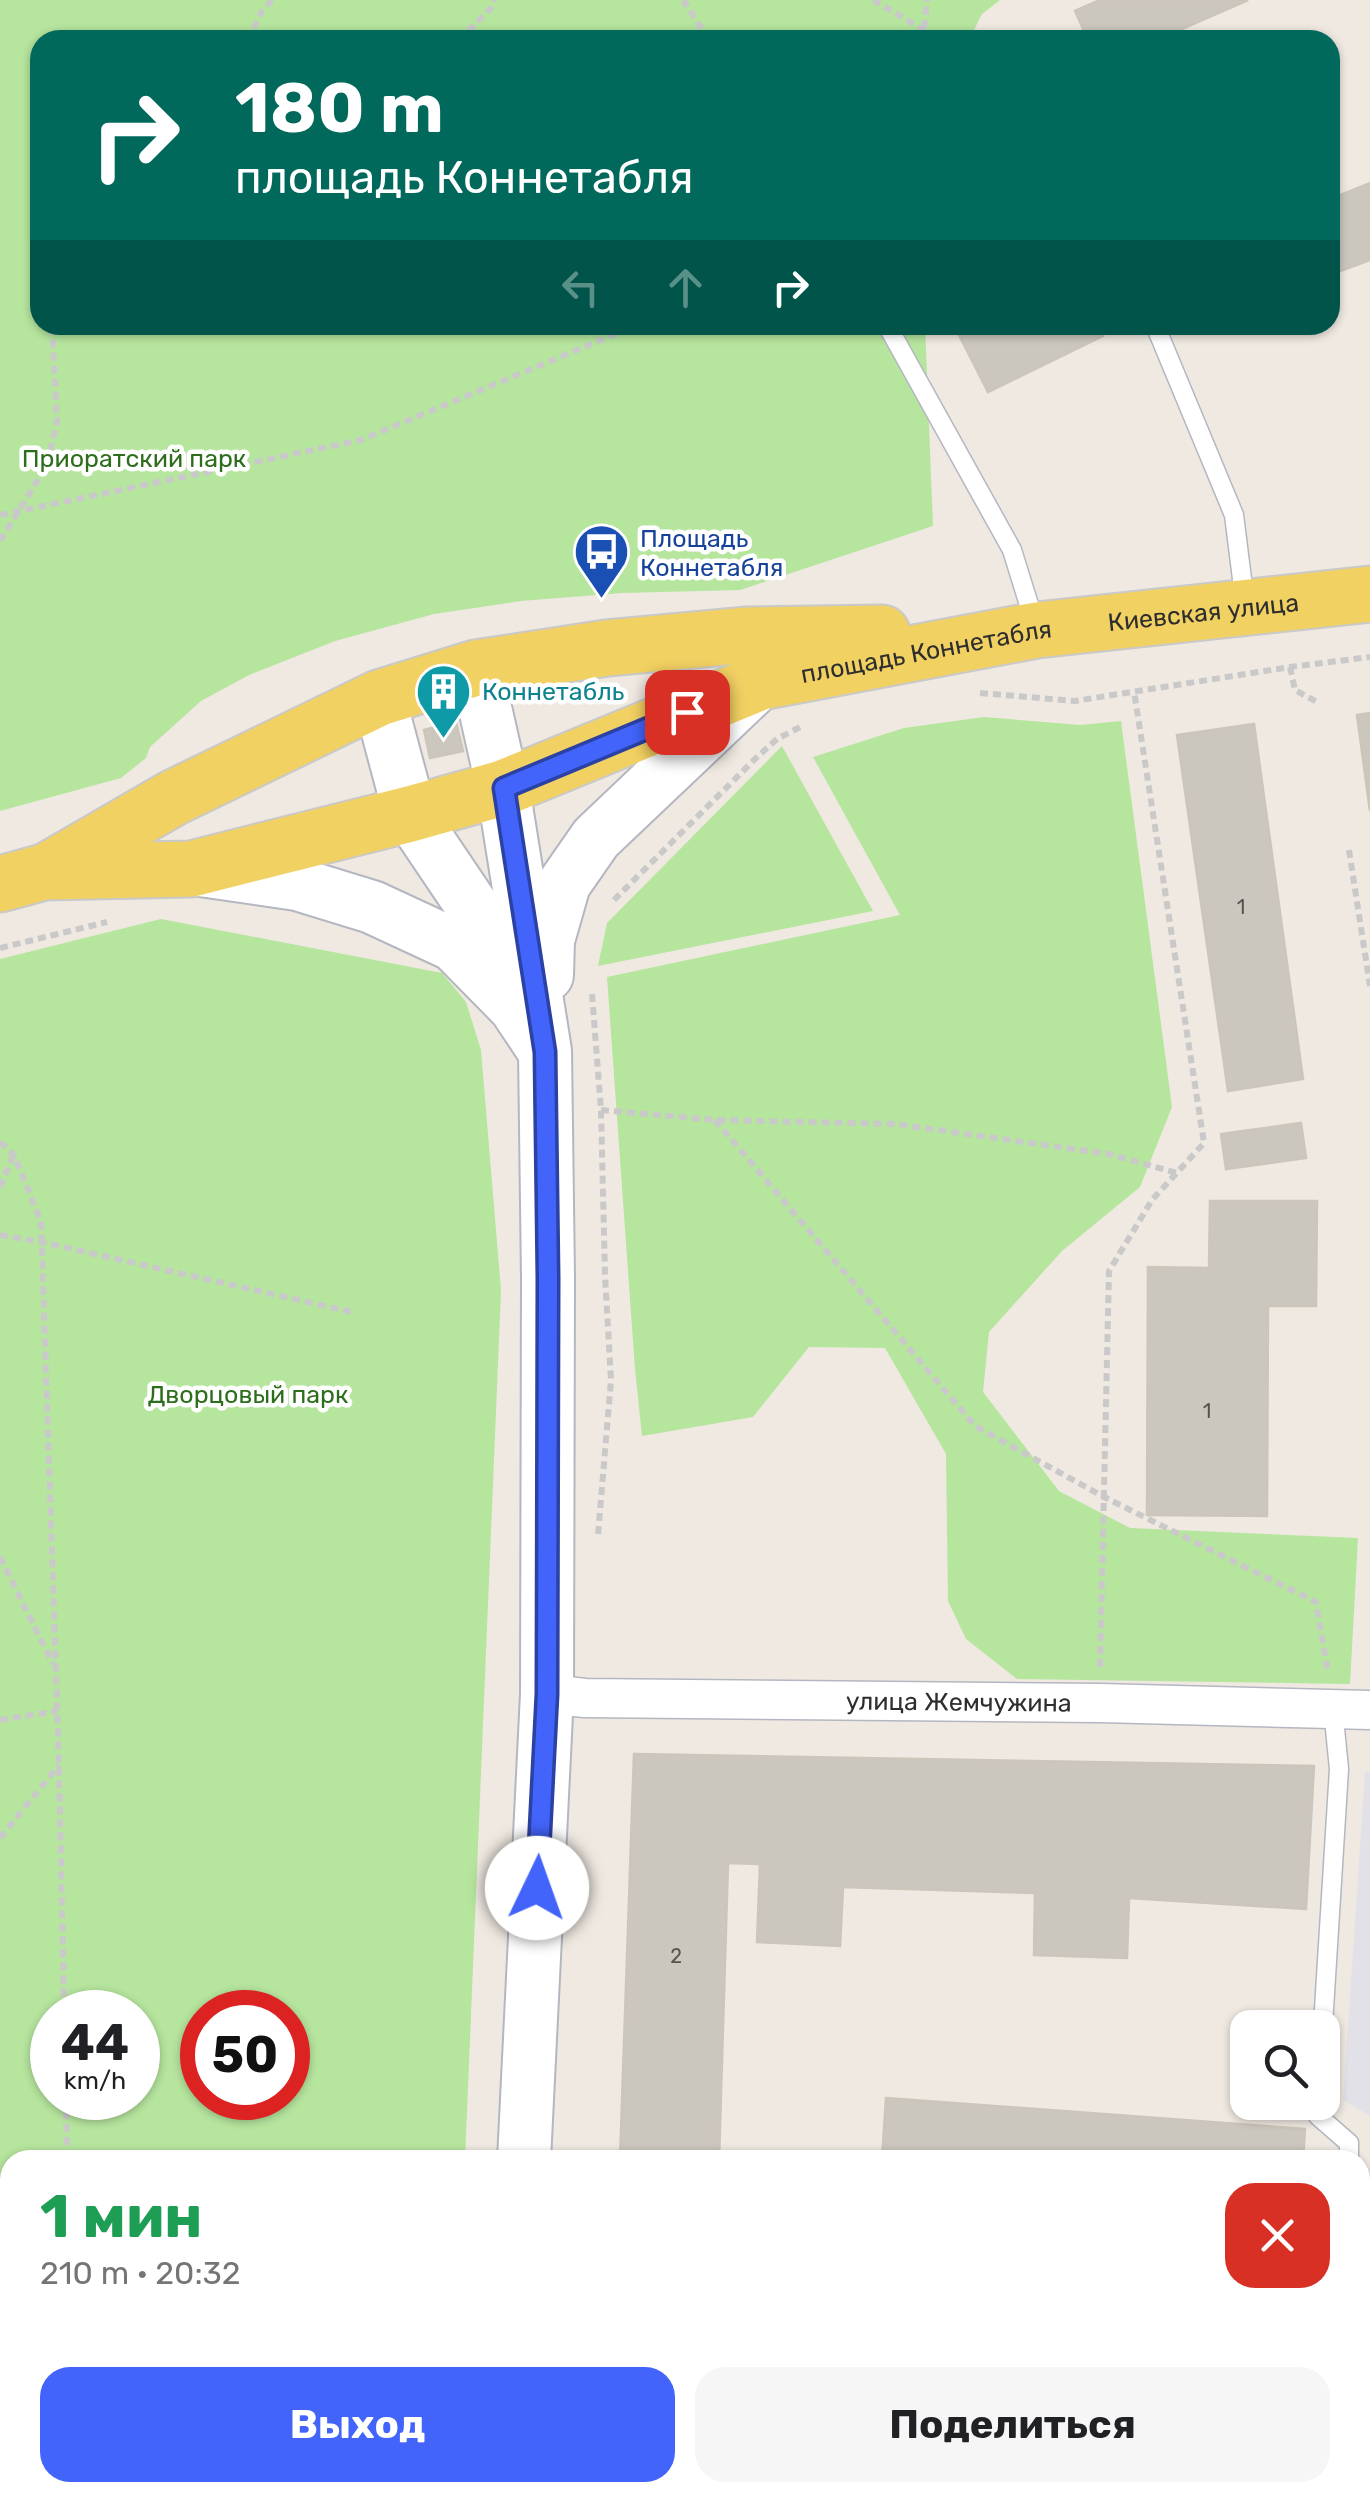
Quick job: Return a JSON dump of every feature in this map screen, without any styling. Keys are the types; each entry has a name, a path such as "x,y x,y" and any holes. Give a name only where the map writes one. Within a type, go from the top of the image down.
{"main road":[{"name":"Киевская улица","path":"1037,630 1370,594"},
{"name":"площадь Коннетабля","path":"22,878 172,798 379,698 476,668 606,648 748,635 1037,630"},
{"name":"площадь Коннетабля","path":"22,878 191,869 504,788 761,682 1037,630"},
{"path":"476,668 504,788 545,1052"},
{"path":"524,2150 547,1694 548,940 564,884 596,838 761,682"},
{"path":"379,698 410,814 472,906 545,1052"},
{"path":"191,869 298,884 372,907 454,945 515,1007 545,1052"}],"street":[{"name":"улица Жемчужина","path":"547,1694 585,1698 1100,1703 1352,1710"}],"lane":[{"path":"893,335 1012,550 1037,630"},
{"path":"1159,335 1234,515 1246,609"},
{"path":"1324,2010 1339,1768 1352,1710"},
{"path":"1323,2120 1350,2143 1350,2150"}],"path":[{"path":"253,30 272,0"},
{"path":"468,30 492,4 504,0"},
{"path":"683,0 702,30"},
{"path":"873,0 924,30 927,0"},
{"path":"0,541 47,465 57,422 53,335"},
{"path":"0,514 362,440 613,335"},
{"path":"968,692 1075,700 1370,657"},
{"path":"1290,667 1295,690 1317,702"},
{"path":"1100,1703 1109,1271 1152,1200 1204,1143 1134,690"},
{"path":"608,907 756,758 802,726"},
{"path":"1349,850 1370,986"},
{"path":"0,948 123,918"},
{"path":"592,979 592,998"},
{"path":"601,1110 715,1120 895,1124 1109,1154 1177,1172"},
{"path":"715,1120 975,1426 1104,1497 1316,1602 1352,1710"},
{"path":"0,1142 14,1155 41,1222 64,1990"},
{"path":"0,1187 14,1155"},
{"path":"0,1235 352,1312"},
{"path":"0,1556 56,1669"},
{"path":"0,1720 57,1711"},
{"path":"0,1838 59,1764"},
{"path":"66,2120 67,2150"}],"shaded area":[{"path":"1365,1771 1370,1772 1370,2116 1343,2100"}],"green space":[{"name":"Приоратский парк","path":"0,0 1000,0 982,14 974,30 30,30 30,335 925,335 933,526 740,590 521,601 434,614 335,641 249,675 201,701 121,778 0,811"},
{"path":"984,717 1080,725 1121,721 1172,1107 1140,1187 1062,1251 989,1332 983,1392 1059,1491 1130,1528 1358,1538 1350,1684 1017,1679 966,1639 948,1601 946,1454 885,1348 809,1347 753,1417 642,1436 607,977 900,915 813,757 904,728"},
{"path":"782,746 873,911 598,966 607,923"},
{"name":"Дворцовый парк","path":"161,919 442,973 466,1002 481,1050 501,1290 465,2150 0,2150 0,959"}],"building":[{"path":"1100,0 1248,0 1180,30 1084,30 1075,11"},
{"path":"1370,183 1370,260 1340,271 1340,195"},
{"path":"959,335 1103,335 1103,336 988,392"},
{"path":"1370,713 1370,811 1357,715"},
{"name":"Коннетабль","path":"456,722 463,751 430,758 424,730"},
{"path":"1254,724 1303,1079 1228,1091 1177,735"},
{"path":"1301,1123 1306,1158 1226,1169 1221,1134"},
{"path":"1210,1201 1317,1201 1316,1306 1268,1306 1267,1516 1147,1515 1148,1267 1209,1268"},
{"path":"634,1754 1314,1766 1306,1909 1129,1898 1127,1958 1034,1955 1035,1893 843,1887 840,1946 757,1942 760,1864 728,1863 719,2150 620,2150"},
{"path":"886,2098 1305,2129 1304,2150 883,2150"}],"place":[{"name":"Площадь Коннетабля","path":"601,601"},
{"name":"Коннетабль","path":"443,740"}],"route":[{"path":"537,1888 547,1694 545,1052 504,788 687,712"}]}
